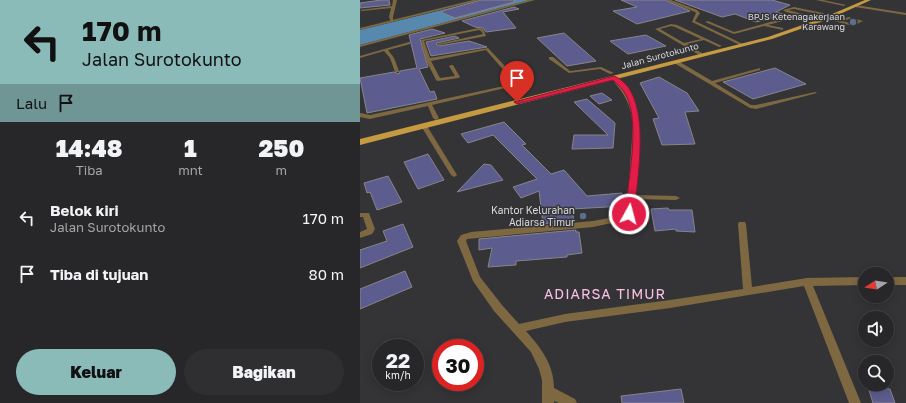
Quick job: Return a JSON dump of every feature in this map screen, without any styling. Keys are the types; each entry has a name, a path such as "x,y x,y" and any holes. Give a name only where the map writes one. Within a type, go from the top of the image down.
{"main road":[{"name":"Jalan Surotokunto","path":"360,142 613,75 676,62 720,46 782,29 813,18 825,16 844,5 869,0"},
{"name":"Jalan Surotokunto","path":"360,136 700,53 743,45 825,16 856,3"}],"street":[{"path":"392,21 391,18 395,0"},
{"path":"360,29 478,0"},
{"path":"360,46 533,0"},
{"path":"362,10 394,7"},
{"path":"572,403 549,397 545,368 535,349 498,308 476,278 461,241 471,234 593,224 628,217 632,197 636,146 636,120 630,97 613,75"},
{"path":"632,197 676,198"},
{"path":"742,224 748,292"},
{"path":"517,329 565,318 670,304 807,282 858,281"},
{"path":"894,281 906,281"},
{"path":"807,282 855,403"}],"lane":[{"path":"668,0 696,11 698,13 693,21 743,45"},
{"path":"818,0 844,5"},
{"path":"856,3 906,14"},
{"path":"813,18 785,10 794,8 825,16 839,21 854,25 861,21 850,18 839,21"},
{"path":"706,22 734,33 792,17"},
{"path":"659,22 668,26"},
{"path":"764,24 782,29"},
{"path":"700,53 657,30 668,26 676,26 720,46"},
{"path":"442,49 485,36 482,30 422,40 428,60 438,80 458,77 451,66"},
{"path":"360,115 370,117 505,87 515,83 516,81 478,37"},
{"path":"436,38 442,49"},
{"path":"683,44 704,39"},
{"path":"360,57 409,43"},
{"path":"442,49 486,48"},
{"path":"428,60 486,48"},
{"path":"385,50 392,58 397,71"},
{"path":"551,58 569,72 603,68 613,75"},
{"path":"676,62 750,106 756,107 816,93"},
{"path":"711,83 758,69"},
{"path":"429,103 436,118"},
{"path":"424,126 454,175"},
{"path":"360,215 366,215 371,229 360,235"}],"water":[{"path":"483,0 530,0 360,45 360,30"}],"building":[{"path":"389,0 390,5 360,8 360,3"},
{"path":"481,0 514,0 514,2 455,18 443,13 442,11"},
{"path":"621,0 665,0 690,11 637,24 613,11 637,7"},
{"path":"675,0 772,0 790,5 776,12 786,15 756,22 735,14 722,17"},
{"path":"514,7 519,9 503,12 516,28 486,32 483,28 475,27 462,21"},
{"path":"432,29 445,33 420,39 428,67 419,69 430,92 434,91 437,99 367,113 360,78 394,72 399,74 400,71 417,68 409,35"},
{"path":"564,33 596,61 567,66 537,38"},
{"path":"646,35 666,46 628,54 610,41"},
{"path":"455,36 459,38 436,44 439,46 469,41 487,47 431,56 426,42"},
{"path":"775,68 806,84 753,99 723,82"},
{"path":"659,77 687,93 699,111 685,112 695,144 662,145 653,119 659,118 640,83"},
{"path":"602,93 612,100 599,104 590,96"},
{"path":"587,99 615,123 613,148 572,149 574,135 608,135 574,102"},
{"path":"504,122 526,144 522,145 551,174 564,170 587,196 622,193 624,206 572,209 574,221 543,224 539,191 521,198 513,187 537,179 493,135 468,143 461,134"},
{"path":"428,154 444,180 418,189 404,162"},
{"path":"484,164 491,165 503,180 457,192"},
{"path":"388,176 402,202 377,210 370,192 367,193 364,183"},
{"path":"668,208 669,210 692,210 695,232 676,231 676,229 655,231 651,209"},
{"path":"403,224 413,247 360,268 360,250 387,241 383,231"},
{"path":"576,230 576,232 579,232 582,253 567,255 567,257 516,261 516,265 488,267 492,248 479,250 479,239"},
{"path":"405,271 412,287 360,309 360,289"},
{"path":"681,389 684,403 622,403 621,396"},
{"path":"869,391 891,391 895,403 873,403"}],"place":[{"name":"BPJS Ketenagakerjaan Karawang","path":"853,22"},
{"name":"Kantor Kelurahan Adiarsa Timur","path":"583,216"}],"district":[{"name":"ADIARSA TIMUR","path":"605,294"}],"route":[{"path":"517,102 614,78 624,88 630,97 635,112 637,127 632,197 629,214"}]}
